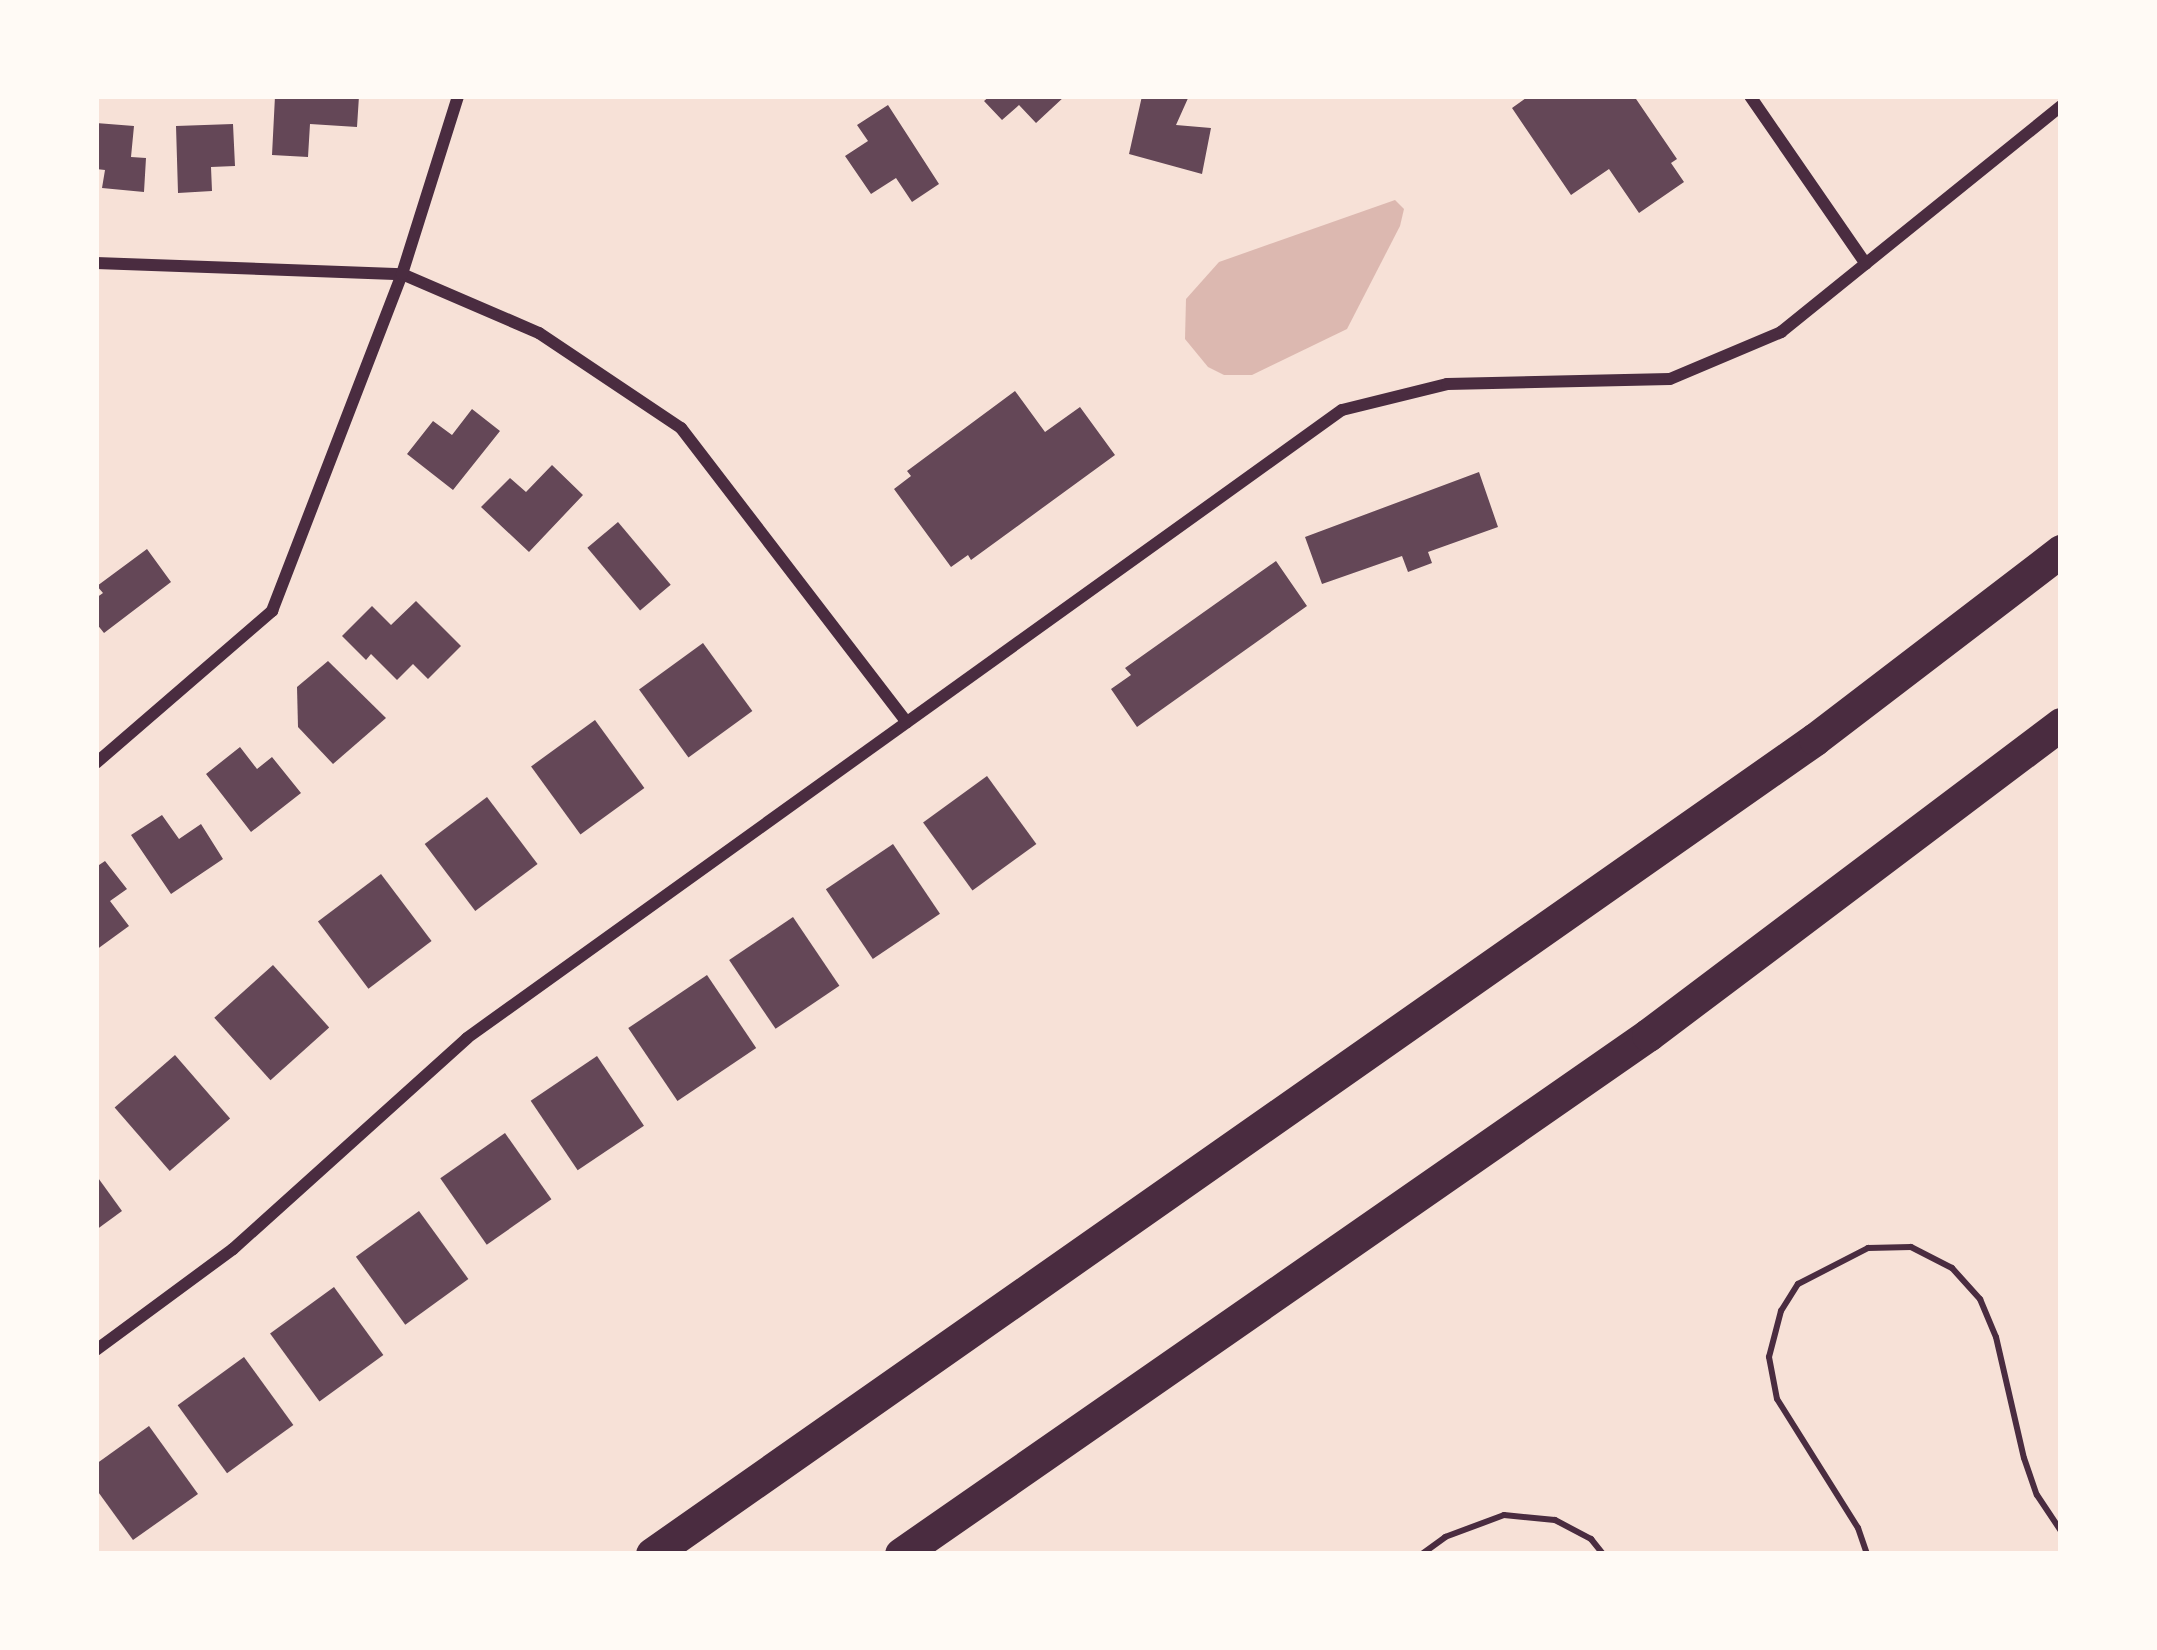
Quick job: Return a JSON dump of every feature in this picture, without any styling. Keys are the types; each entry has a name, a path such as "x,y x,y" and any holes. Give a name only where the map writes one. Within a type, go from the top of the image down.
{"highway":[{"path":"652,1554 1815,740 2061,551"},
{"path":"901,1554 1648,1035 2061,724"}],"street":[{"path":"96,764 272,611 402,274 458,96"},
{"path":"1750,96 1866,264"},
{"path":"96,1350 233,1249 467,1038 1342,410 1447,384 1670,379 1781,332 2061,106"},
{"path":"96,263 402,274 539,333 681,428 907,722"}],"path":[{"path":"1867,1554 1858,1528 1777,1399 1768,1357 1780,1310 1798,1284 1868,1248 1912,1247 1952,1268 1980,1299 1996,1337 2037,1495 2061,1531"},
{"path":"1422,1554 1445,1537 1504,1515 1555,1520 1591,1539 1603,1554"}],"shaded area":[{"path":"1395,200 1404,209 1400,226 1347,329 1252,375 1224,375 1208,367 1185,339 1186,299 1219,262"}],"building":[{"path":"275,96 359,96 357,127 310,124 308,157 272,155"},
{"path":"990,96 1065,96 1036,123 1019,105 1002,120 984,101"},
{"path":"1142,96 1189,96 1176,125 1211,128 1202,174 1129,154"},
{"path":"1529,96 1634,96 1677,159 1671,163 1684,182 1639,213 1609,169 1571,195 1512,108"},
{"path":"888,105 939,184 912,202 896,178 871,194 845,156 868,141 857,125"},
{"path":"96,123 134,126 131,157 146,158 144,192 102,188 105,170 96,169"},
{"path":"233,124 235,166 211,167 212,191 178,193 176,126"},
{"path":"1015,391 1045,432 1080,407 1115,455 971,560 968,555 951,567 894,489 911,476 907,471"},
{"path":"472,409 500,431 453,490 407,454 433,421 452,435"},
{"path":"552,465 583,495 529,552 481,507 510,478 526,492"},
{"path":"1479,472 1498,527 1428,552 1432,563 1408,572 1402,556 1322,584 1305,537"},
{"path":"618,522 671,585 640,611 587,548"},
{"path":"147,549 171,582 104,633 96,623 96,598 103,593 97,586"},
{"path":"1276,561 1307,606 1137,727 1111,689 1131,675 1125,668"},
{"path":"416,601 461,646 428,679 413,664 397,680 371,654 366,660 342,636 372,606 391,625"},
{"path":"703,643 752,711 688,757 639,689"},
{"path":"328,661 386,718 333,764 298,727 297,687"},
{"path":"595,720 644,788 580,834 531,766"},
{"path":"240,747 257,769 272,757 301,793 251,832 206,774"},
{"path":"987,776 1036,844 972,890 923,822"},
{"path":"487,797 538,864 475,911 425,844"},
{"path":"162,815 179,839 201,824 223,859 171,894 131,835"},
{"path":"893,844 940,914 873,959 826,889"},
{"path":"105,861 127,889 110,901 129,926 96,950 96,867"},
{"path":"381,874 432,941 368,989 318,922"},
{"path":"793,917 839,986 776,1029 729,960"},
{"path":"273,965 329,1027 270,1080 214,1018"},
{"path":"707,975 756,1048 677,1101 628,1028"},
{"path":"175,1055 230,1118 170,1171 115,1107"},
{"path":"597,1056 644,1126 578,1170 531,1101"},
{"path":"505,1133 551,1199 487,1245 440,1178"},
{"path":"96,1175 122,1211 96,1230"},
{"path":"419,1211 468,1279 405,1325 356,1257"},
{"path":"334,1287 383,1355 319,1401 270,1333"},
{"path":"244,1357 293,1425 227,1473 178,1405"},
{"path":"149,1426 198,1494 133,1540 96,1489 96,1464"}]}
